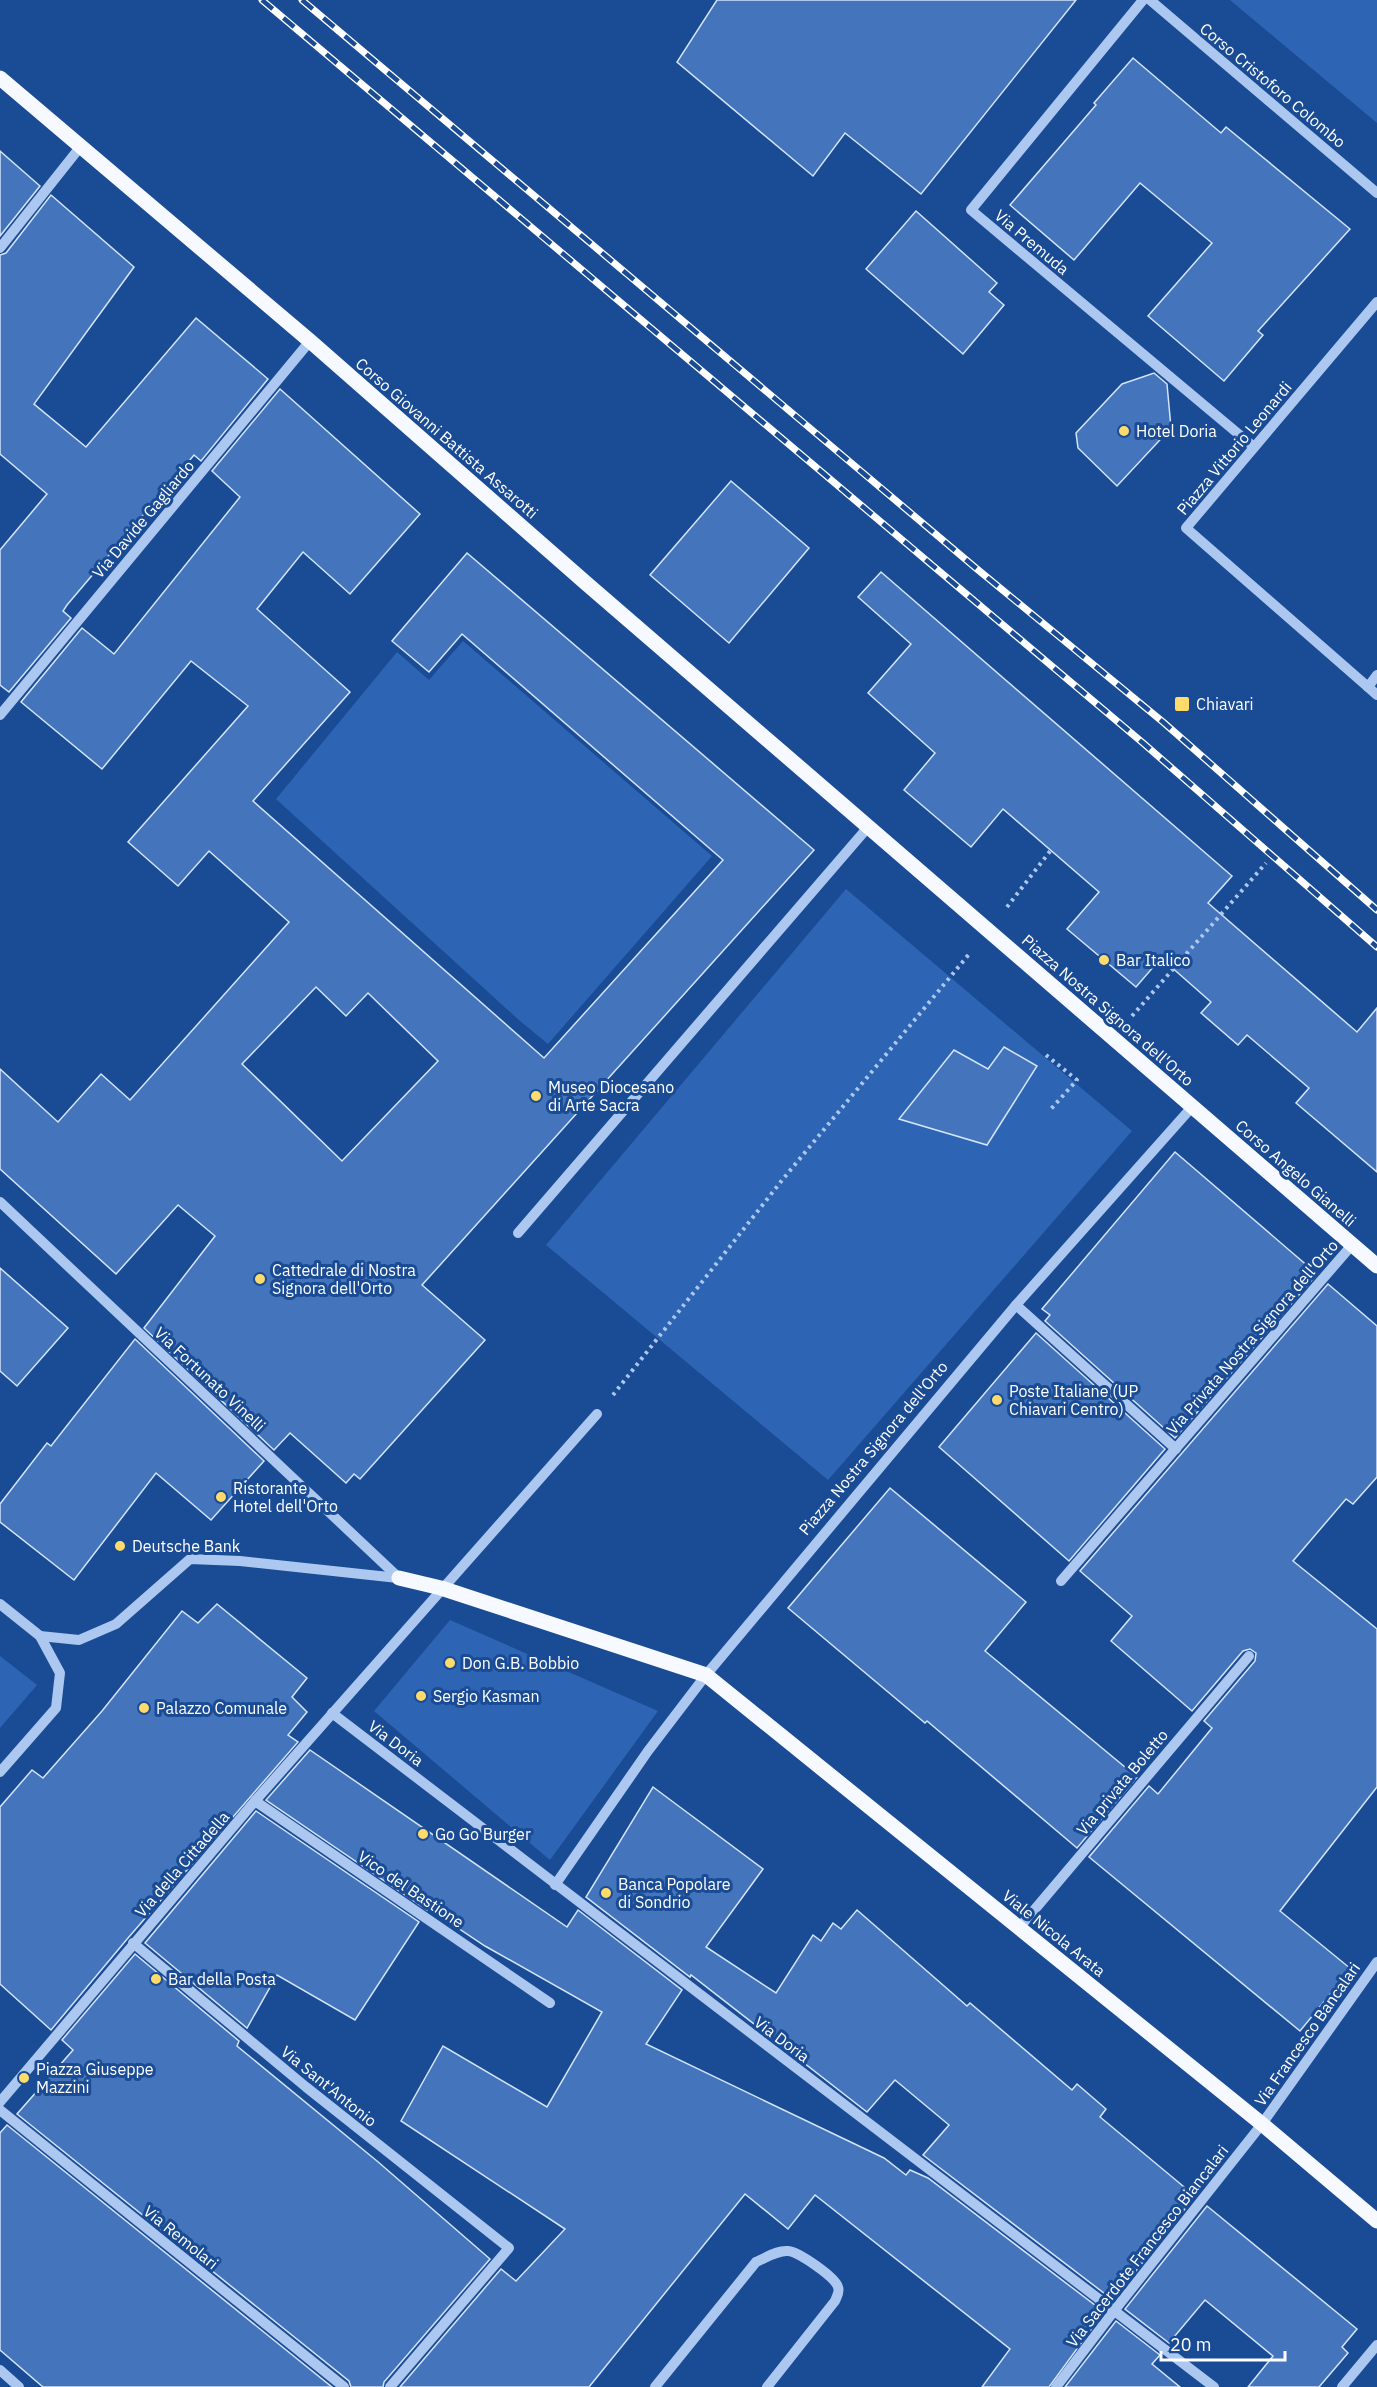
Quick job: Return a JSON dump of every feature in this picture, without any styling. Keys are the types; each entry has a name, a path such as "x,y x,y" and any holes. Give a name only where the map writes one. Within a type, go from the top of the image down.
{"main road":[{"name":"Corso Giovanni Battista Assarotti","path":"0,78 310,341 869,826"},
{"name":"Piazza Nostra Signora dell'Orto","path":"869,826 1192,1107"},
{"name":"Corso Angelo Gianelli","path":"1192,1107 1377,1266"},
{"path":"399,1578 441,1588 706,1675"},
{"name":"Viale Nicola Arata","path":"706,1675 1262,2124 1377,2221"}],"street":[{"name":"Via Premuda","path":"1143,0 971,210 1254,447"},
{"name":"Corso Cristoforo Colombo","path":"1150,0 1377,193"},
{"path":"0,248 81,146"},
{"name":"Piazza Vittorio Leonardi","path":"1368,687 1186,528 1377,302"},
{"name":"Via Davide Gagliardo","path":"0,715 310,341"},
{"path":"1377,675 1368,687 1377,695"},
{"path":"518,1233 869,826"},
{"name":"Piazza Nostra Signora dell'Orto","path":"555,1885 648,1751 706,1675 1016,1305 1192,1107"},
{"name":"Via Fortunato Vinelli","path":"0,1202 399,1578"},
{"name":"Via Privata Nostra Signora dell'Orto","path":"1061,1581 1352,1245"},
{"name":"Via Privata Nostra Signora dell'Orto","path":"1016,1305 1176,1449"},
{"path":"332,1713 597,1414"},
{"path":"40,1636 79,1641 116,1624 190,1559 240,1561 399,1578"},
{"path":"0,1604 40,1636 60,1673 56,1708 0,1772"},
{"name":"Via privata Boletto","path":"1019,1928 1249,1656"},
{"name":"Via della Cittadella","path":"0,2102 133,1943 332,1713"},
{"name":"Via Doria","path":"332,1713 1214,2387"},
{"name":"Vico del Bastione","path":"255,1801 550,2002"},
{"name":"Via Sant'Antonio","path":"133,1943 306,2087 508,2248 390,2387"},
{"name":"Via Francesco Bancalari","path":"1262,2124 1377,1962"},
{"name":"Via Remolari","path":"0,2110 344,2387"},
{"name":"Via Sacerdote Francesco Biancalari","path":"1056,2387 1262,2124"},
{"path":"655,2387 756,2262 780,2251 790,2251 802,2256 833,2280 838,2285 839,2292 835,2301 767,2387"},
{"path":"1342,2387 1377,2345"},
{"path":"0,2370 19,2387"}],"path":[{"path":"597,1414 783,1179 989,930 1051,850"},
{"path":"1112,1038 1266,863"},
{"path":"1046,1055 1077,1080 1051,1109"}],"shaded area":[{"path":"1230,0 1377,0 1377,123"},
{"path":"463,641 712,856 548,1044 276,799 397,652 429,680"},
{"path":"846,889 1132,1131 828,1480 546,1245"},
{"path":"450,1620 658,1711 550,1860 374,1711"},
{"path":"0,1656 37,1685 0,1728"}],"building":[{"path":"717,0 1076,0 921,194 845,133 813,176 677,62"},
{"path":"1133,58 1221,133 1226,127 1350,229 1258,331 1263,335 1224,381 1148,316 1212,243 1140,183 1074,260 1010,205"},
{"path":"0,151 40,186 0,236"},
{"path":"51,195 134,267 34,404 86,447 196,318 268,379 201,461 194,455 67,605 63,611 71,618 9,692 0,685 0,550 47,494 0,454 0,255 6,253"},
{"path":"916,211 997,283 989,292 1004,305 963,354 866,269"},
{"name":"Hotel Doria","path":"1154,373 1167,384 1171,428 1117,486 1078,448 1076,433 1122,384"},
{"path":"280,389 420,514 350,594 303,552 257,609 350,692 253,801 544,1058 723,860 462,634 429,672 392,641 467,553 814,850 422,1285 485,1340 360,1479 354,1474 346,1483 290,1433 274,1450 144,1328 215,1236 178,1205 116,1274 0,1169 0,1069 58,1122 101,1074 130,1100 289,922 209,851 178,886 128,842 248,706 191,661 102,769 21,702 82,628 114,654 240,497 212,471","holes":["316,987 346,1016 368,993 438,1061 342,1161 242,1064"]},
{"path":"731,481 809,548 729,643 650,575"},
{"path":"881,572 1232,876 1208,903 1357,1032 1377,1008 1377,1172 1296,1103 1309,1088 1247,1035 1238,1045 1201,1013 1211,1002 1161,958 1136,987 1067,929 1099,892 1003,809 971,847 904,790 935,753 868,693 911,644 858,597"},
{"path":"1004,1047 1037,1066 987,1145 899,1119 954,1050 988,1069"},
{"path":"1175,1152 1317,1274 1175,1438 1045,1321 1050,1315 1042,1309"},
{"path":"0,1268 68,1328 17,1386 0,1371"},
{"path":"1328,1284 1377,1326 1377,1477 1353,1504 1346,1499 1293,1561 1377,1629 1377,1787 1280,1911 1351,1969 1300,2031 1089,1857 1149,1786 1158,1794 1212,1728 1204,1721 1255,1661 1256,1653 1250,1649 1243,1651 1192,1711 1111,1641 1132,1616 1080,1571"},
{"path":"1036,1333 1165,1449 1069,1561 939,1447"},
{"path":"135,1339 264,1461 211,1520 156,1473 74,1580 0,1522 0,1504 47,1443 51,1446"},
{"path":"890,1488 1026,1602 985,1651 1137,1777 1077,1848 927,1721 925,1723 788,1608"},
{"path":"217,1604 307,1678 292,1697 307,1712 288,1735 298,1742 51,2030 0,1984 0,1807 32,1770 43,1778 102,1711 182,1611 198,1623"},
{"path":"310,1750 567,1927 578,1910 682,1990 646,2044 884,2158 906,2175 910,2170 928,2178 1104,2312 1049,2387 982,2387 1010,2349 815,2195 788,2229 745,2194 589,2387 400,2387 501,2269 516,2281 565,2229 401,2121 443,2046 547,2107 602,2012 485,1946 428,1908 427,1910 266,1800"},
{"path":"653,1787 763,1869 706,1947 776,1993 813,1935 821,1941 833,1923 841,1929 857,1910 967,2006 970,2003 1072,2090 1077,2084 1106,2109 1100,2117 1195,2196 1113,2300 923,2155 949,2125 895,2080 867,2112 691,1975 690,1977 586,1897"},
{"path":"256,1811 419,1922 355,2020 277,1975 247,2028 145,1943"},
{"path":"135,1954 239,2041 237,2046 377,2161 490,2259 384,2382 383,2387 351,2387 349,2381 17,2114 73,2050 62,2040"},
{"path":"7,2125 332,2387 43,2387 0,2350 0,2133"},
{"path":"1207,2206 1357,2329 1342,2347 1348,2353 1319,2387 1248,2387 1273,2356 1205,2300 1169,2343 1125,2309"},
{"path":"1116,2321 1160,2355 1152,2364 1180,2387 1065,2387"}],"railway":[{"path":"262,0 1143,743 1377,947"},
{"path":"302,0 977,569 1163,722 1377,910"}],"place":[{"name":"Hotel Doria","path":"1124,431"},
{"name":"Chiavari","path":"1182,704"},
{"name":"Bar Italico","path":"1104,960"},
{"name":"Museo Diocesano di Arte Sacra","path":"536,1096"},
{"name":"Cattedrale di Nostra Signora dell'Orto","path":"260,1279"},
{"name":"Poste Italiane (UP Chiavari Centro)","path":"997,1400"},
{"name":"Ristorante Hotel dell'Orto","path":"221,1497"},
{"name":"Deutsche Bank","path":"120,1546"},
{"name":"Don G.B. Bobbio","path":"450,1663"},
{"name":"Sergio Kasman","path":"421,1696"},
{"name":"Palazzo Comunale","path":"144,1708"},
{"name":"Go Go Burger","path":"423,1834"},
{"name":"Banca Popolare di Sondrio","path":"606,1893"},
{"name":"Bar della Posta","path":"156,1979"},
{"name":"Piazza Giuseppe Mazzini","path":"24,2078"}]}
